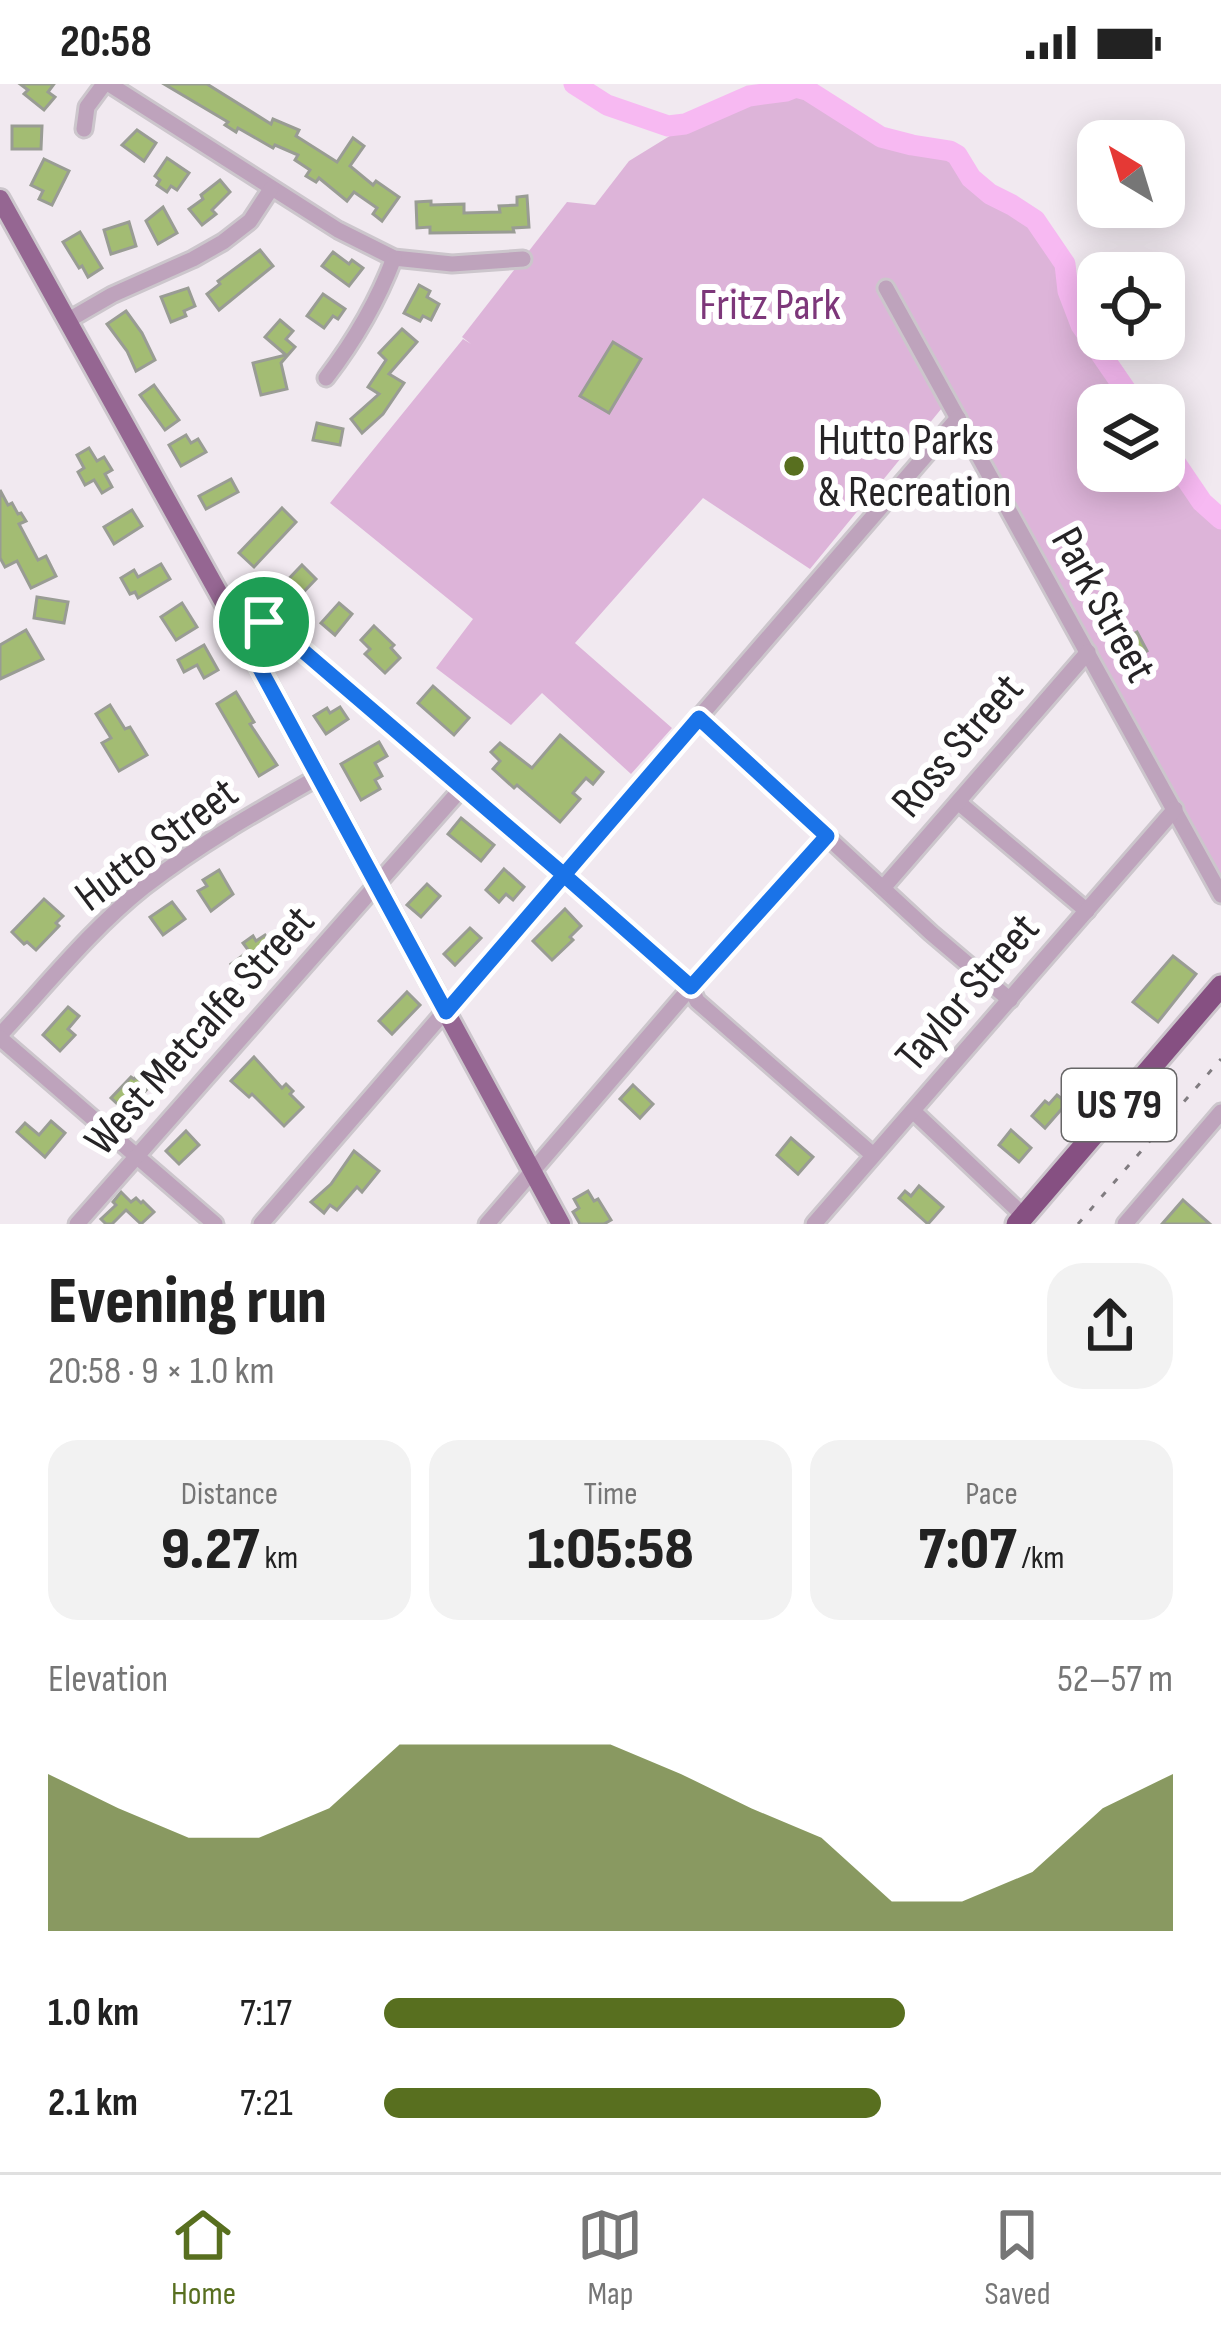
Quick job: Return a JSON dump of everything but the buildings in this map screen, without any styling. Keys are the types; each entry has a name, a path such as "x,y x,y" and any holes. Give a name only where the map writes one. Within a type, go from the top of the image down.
{"highway":[{"name":"US 79","path":"1021,1220 1221,986"}],"main road":[{"path":"0,199 561,1224"}],"street":[{"path":"85,129 87,107 106,84 338,230 394,258 452,264 524,259"},
{"path":"67,321 223,242 250,221 272,189"},
{"path":"326,378 355,340 394,258"},
{"name":"Park Street","path":"886,287 1221,895"},
{"path":"261,1224 958,418"},
{"path":"239,630 253,623 274,626 691,987 697,1001 872,1155"},
{"name":"Ross Street","path":"883,888 1088,652"},
{"path":"699,718 1010,1000"},
{"name":"Hutto Street","path":"0,1037 142,888 212,838 318,777"},
{"name":"West Metcalfe Street","path":"77,1224 462,788"},
{"path":"958,802 1087,911"},
{"name":"Taylor Street","path":"814,1224 1175,809"},
{"path":"488,1224 827,836"},
{"path":"0,1037 215,1224"},
{"path":"913,1111 1021,1220"},
{"path":"1125,1224 1221,1112"}],"green space":[{"name":"Fritz Park","path":"812,84 904,146 949,150 985,190 1030,215 1057,244 1077,302 1077,360 1106,360 1123,384 1077,384 1077,492 1185,492 1185,470 1221,512 1221,882 951,397 810,569 703,498 575,643 672,728 631,774 542,693 511,725 436,668 473,619 330,503 463,339 471,344 462,337 567,202 595,205 629,161 743,91"}],"waterway":[{"path":"574,84 607,105 668,126 685,124 749,96 796,87 881,137 950,151 990,194 1035,220 1065,264 1068,291 1081,325 1122,384"},
{"path":"1185,477 1221,519"}],"railway":[{"path":"1078,1224 1221,1059"}],"place":[{"name":"Hutto Parks & Recreation","path":"794,466"}],"route":[{"path":"264,622 239,630 446,1012 564,875 699,718 827,836 691,987 564,875 274,626 264,622"}]}
